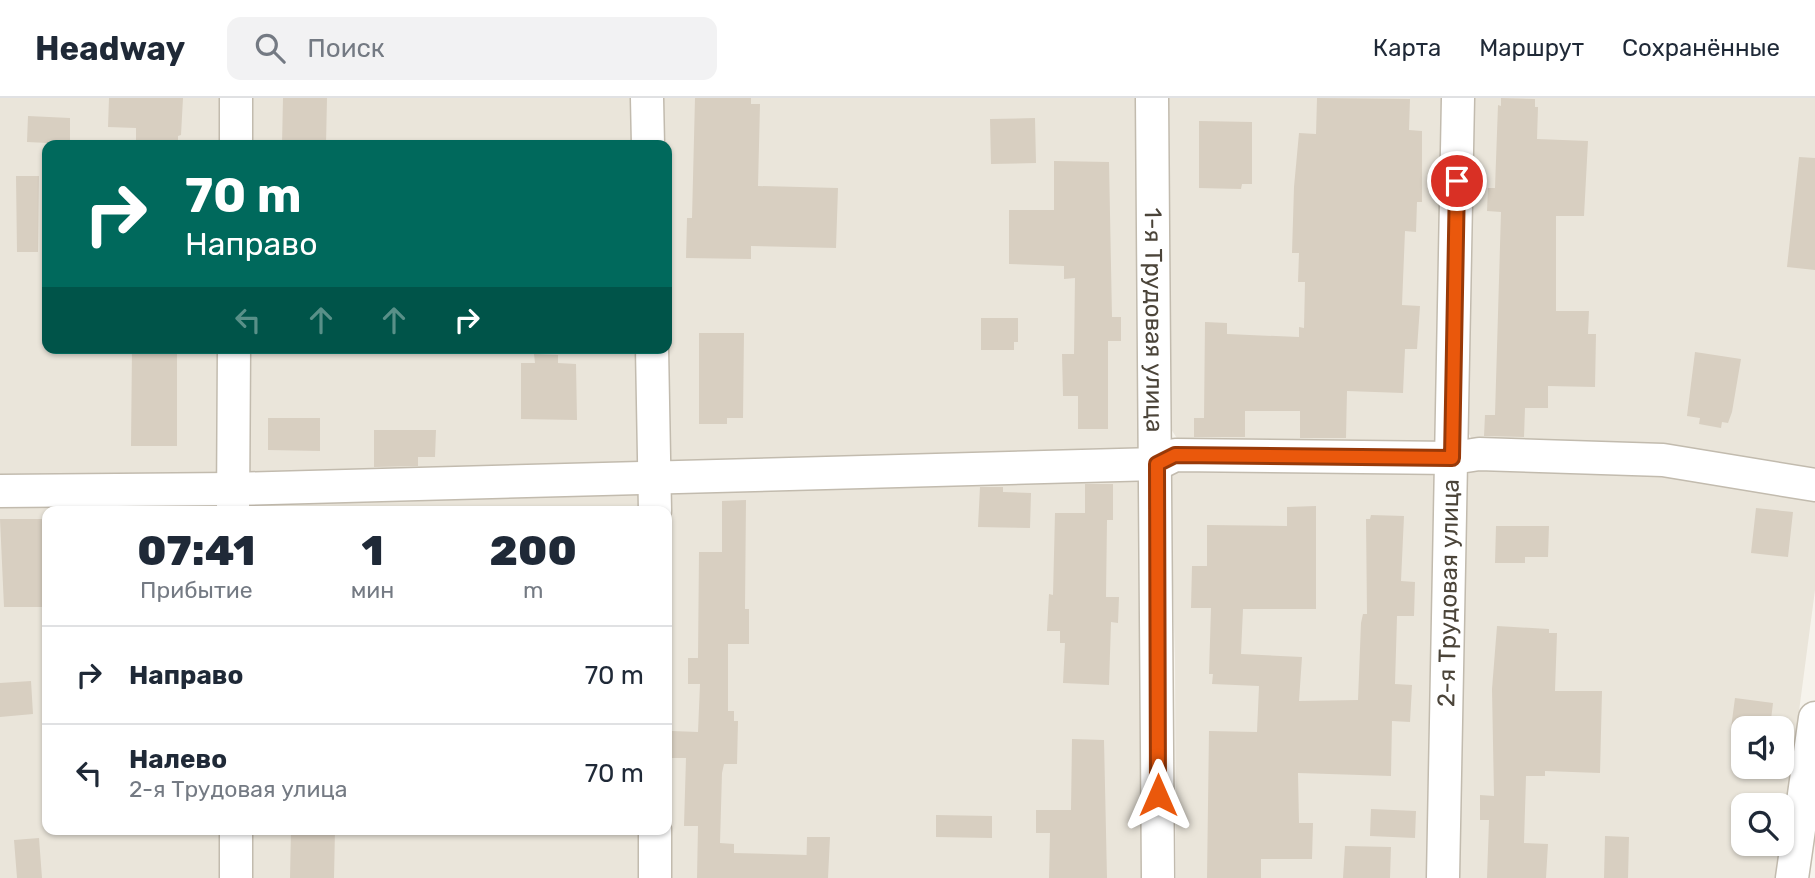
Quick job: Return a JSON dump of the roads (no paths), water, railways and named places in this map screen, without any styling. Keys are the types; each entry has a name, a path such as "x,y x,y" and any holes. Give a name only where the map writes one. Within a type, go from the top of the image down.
{"street":[{"path":"236,98 236,140"},
{"path":"646,98 648,140"},
{"name":"1-я Трудовая улица","path":"1152,98 1157,464 1158,878"},
{"name":"2-я Трудовая улица","path":"1443,878 1458,98"},
{"path":"233,500 234,354"},
{"path":"652,354 655,506"},
{"path":"0,491 233,500 655,478 1157,464 1175,455 1452,458 1479,454 1663,460 1815,485"},
{"path":"1792,878 1815,718"},
{"path":"236,835 236,878"},
{"path":"655,835 655,878"}]}
